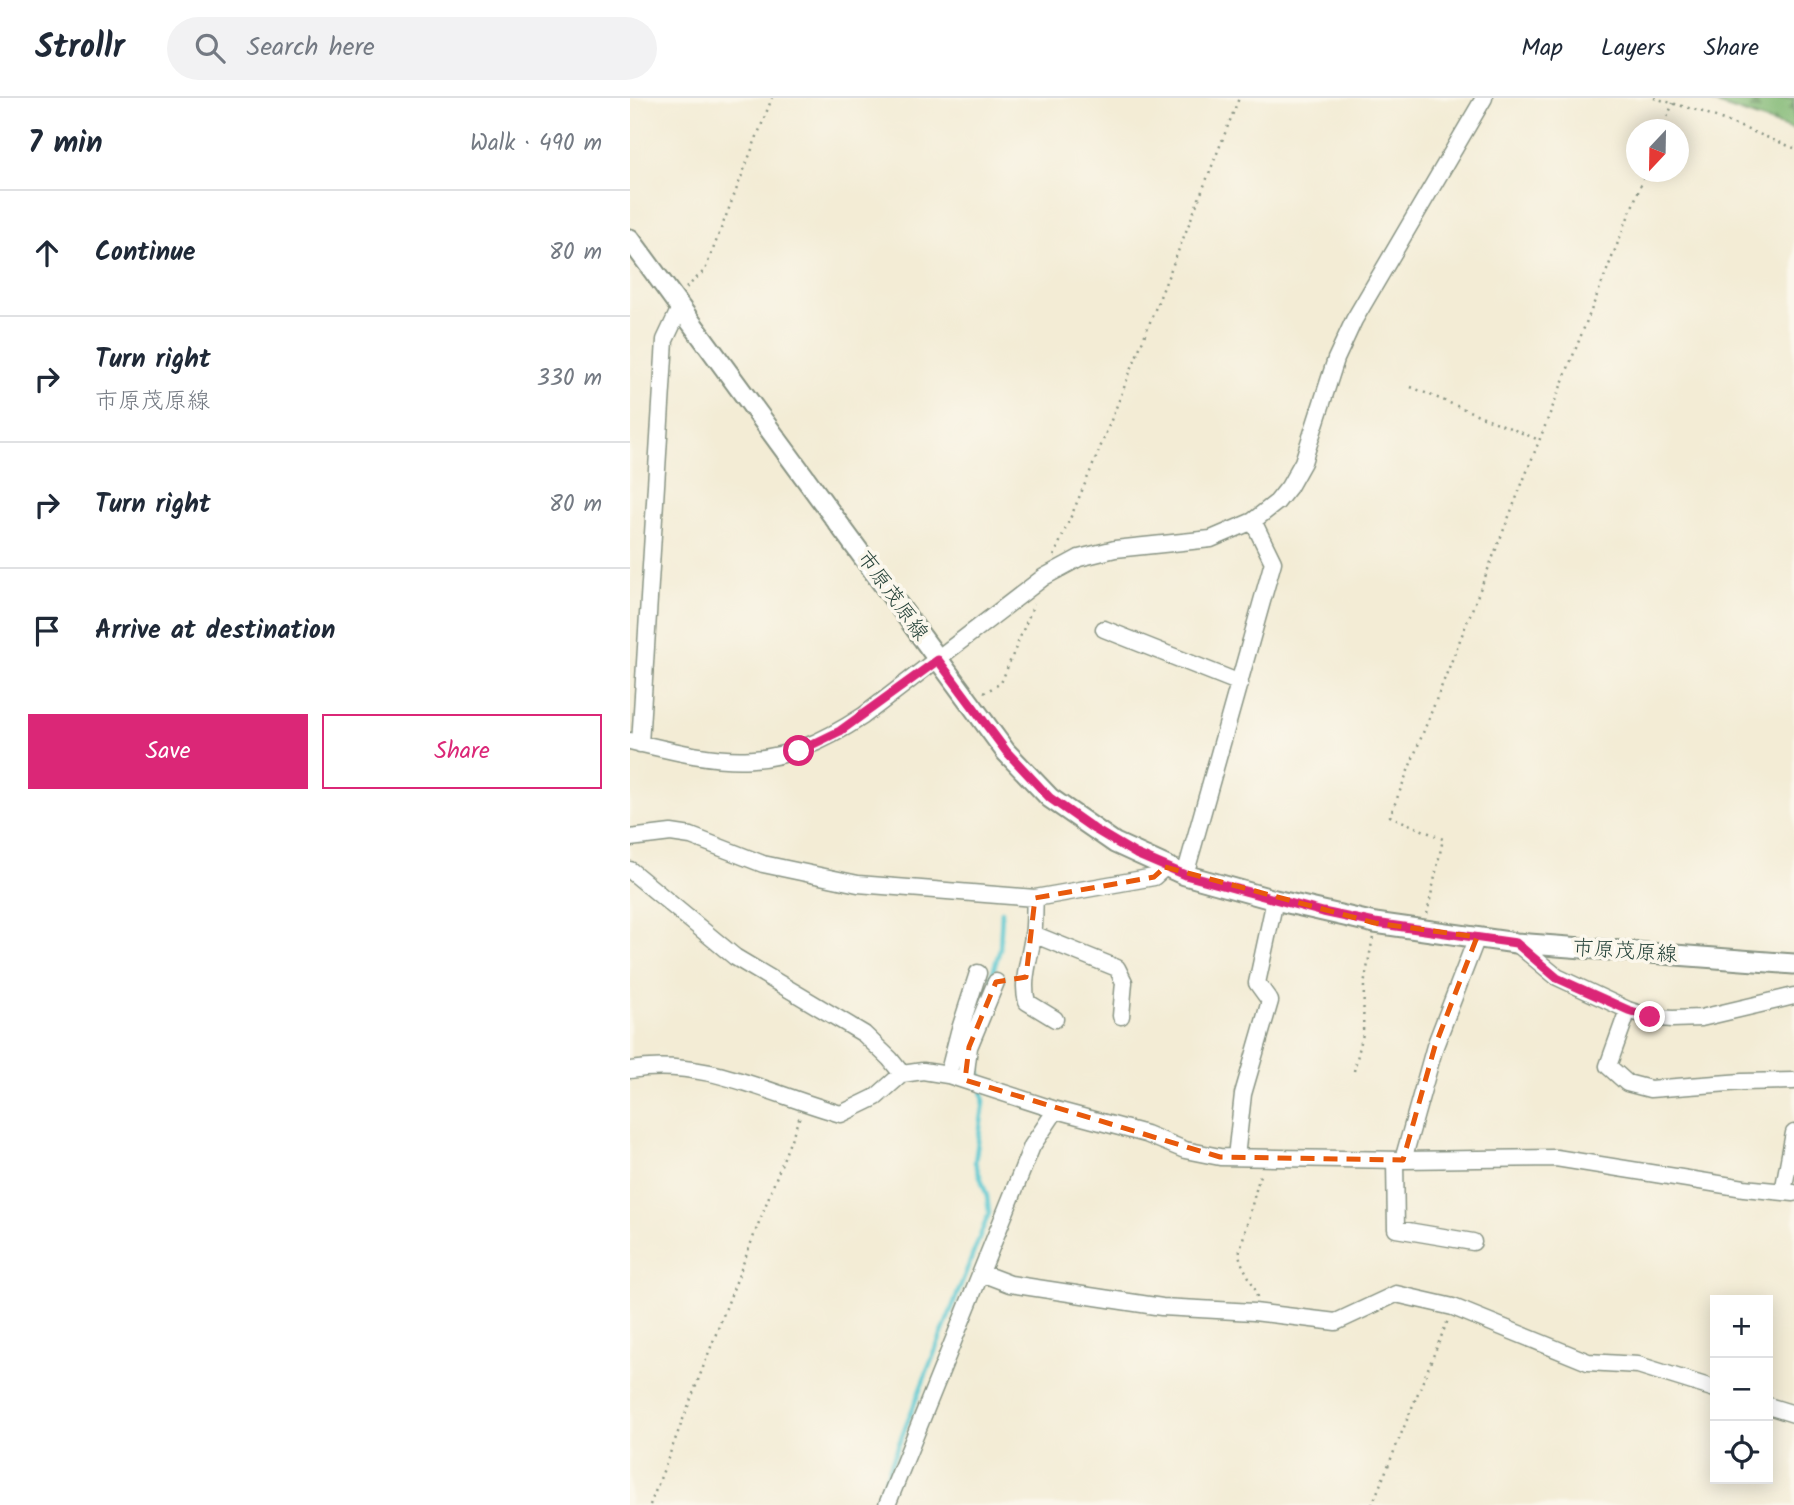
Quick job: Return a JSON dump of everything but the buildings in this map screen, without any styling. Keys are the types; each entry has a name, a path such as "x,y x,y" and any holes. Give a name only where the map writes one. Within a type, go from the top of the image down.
{"main road":[{"name":"市原茂原線","path":"630,239 1006,751 1050,798 1115,843 1185,875 1275,900 1375,923 1516,943 1794,964"}],"street":[{"path":"677,304 665,340 635,743 716,759 758,760 782,756 799,751 840,731 1044,578 1079,558 1115,549 1211,539 1253,521 1277,502 1303,463 1336,359 1354,320 1484,98"},
{"path":"1185,875 1273,562 1253,521"},
{"path":"1104,629 1240,683"},
{"path":"630,838 671,833 691,836 763,864 858,884 1035,898 1154,877 1165,867"},
{"path":"630,870 735,957 864,1034 902,1074"},
{"path":"1035,898 1026,977 1027,1002 1055,1019"},
{"path":"1236,1157 1243,1094 1270,1001 1257,983 1275,900"},
{"path":"1033,934 1117,968 1124,982 1121,1016"},
{"path":"1473,1242 1396,1229 1399,1160 1435,1046 1477,937"},
{"path":"1516,943 1557,978 1650,1017 1701,1018 1794,996"},
{"path":"948,1074 958,1032 976,978 996,982 1026,977"},
{"path":"965,1080 969,1046 996,982"},
{"path":"1628,1010 1608,1066 1627,1083 1650,1089 1794,1081"},
{"path":"630,1070 681,1067 737,1079 841,1114 876,1097 902,1074 923,1071 948,1074 1056,1110 1146,1134 1185,1150 1220,1157 1399,1160 1556,1158 1744,1188 1789,1192 1794,1133"},
{"path":"887,1505 1032,1146 1056,1110"},
{"path":"981,1273 1010,1284 1084,1297 1161,1307 1254,1312 1336,1322 1395,1294 1453,1307 1587,1362 1638,1365 1710,1387"},
{"path":"1773,1408 1794,1414"}],"path":[{"path":"677,304 705,270 772,98"},
{"path":"969,701 1001,683 1096,458 1239,98"},
{"path":"1654,98 1703,111 1794,148"},
{"path":"1666,119 1673,103"},
{"path":"1424,931 1443,839 1390,816 1642,182"},
{"path":"1411,387 1539,440"},
{"path":"1354,1070 1363,1034 1364,985 1375,923"},
{"path":"650,1505 805,1104"},
{"path":"1254,1312 1258,1300 1256,1289 1241,1265 1238,1254 1264,1158"},
{"path":"1372,1505 1453,1307"}],"highlighted area":[{"path":"1165,867 1375,923 1477,937 1435,1046 1403,1160 1220,1157 965,1080 969,1047 996,982 1026,977 1035,898 1154,877"}],"green space":[{"path":"1708,98 1794,98 1794,130 1714,103"}],"waterway":[{"path":"991,978 1000,949 1002,911"},
{"path":"975,1047 981,1080"},
{"path":"875,1505 989,1213 987,1196 975,1162 984,1102 982,1089"}],"route":[{"path":"799,751 840,731 863,716 938,660 1006,751 1050,798 1072,815 1136,854 1185,875 1323,912 1424,931 1516,943 1557,978 1650,1017"}]}
